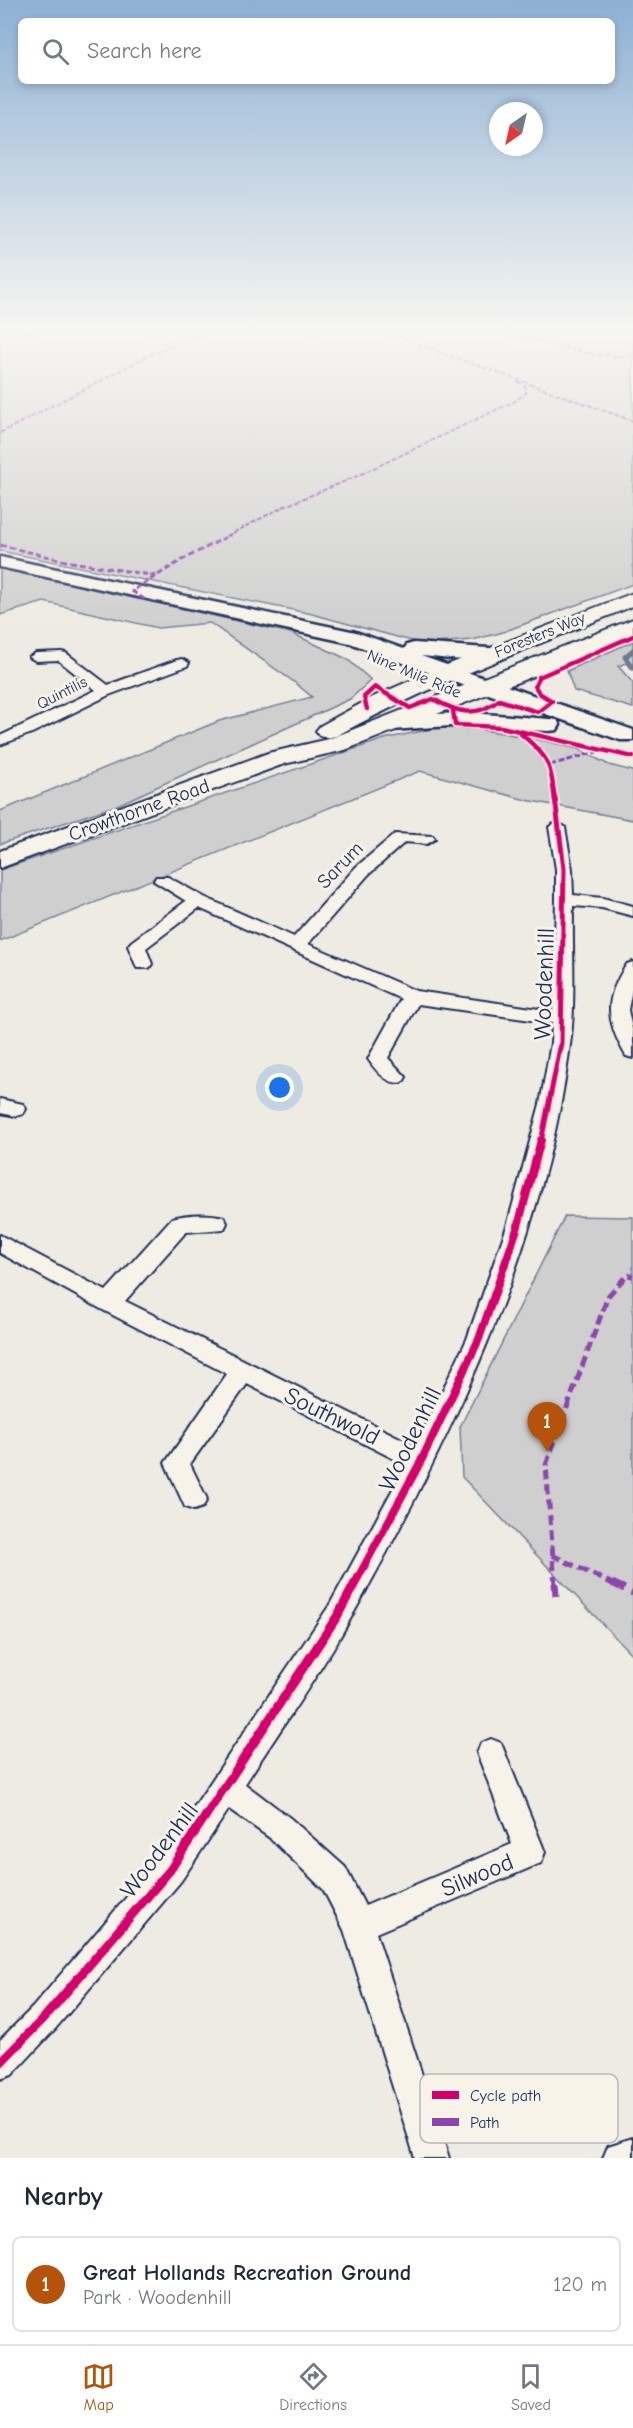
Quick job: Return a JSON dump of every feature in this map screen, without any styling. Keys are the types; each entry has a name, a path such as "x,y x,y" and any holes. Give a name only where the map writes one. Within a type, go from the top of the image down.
{"main road":[{"name":"Nine Mile Ride","path":"0,562 356,638 450,683"},
{"name":"Foresters Way","path":"450,683 496,652 633,599"},
{"path":"450,683 633,619"},
{"name":"Foresters Way","path":"450,683 487,687 633,625"},
{"name":"Nine Mile Ride","path":"308,628 450,683 549,725 578,732 630,735"},
{"path":"356,638 440,652 496,652"},
{"name":"Crowthorne Road","path":"0,860 277,758 336,745 391,724 450,683"},
{"name":"Crowthorne Road","path":"277,758 304,742 341,725 450,683"},
{"name":"Nine Mile Ride","path":"487,687 630,735"},
{"path":"391,724 475,718 549,725"}],"street":[{"name":"Quintilis","path":"36,657 62,656 106,691"},
{"name":"Quintilis","path":"0,741 30,730 106,691 182,663 174,657"},
{"name":"Woodenhill","path":"0,2063 44,2018 170,1870 226,1788 338,1615 421,1461 479,1339 518,1226 550,1104 561,1043 565,900 564,869 557,827"},
{"name":"Sarum","path":"297,945 362,871 401,837 427,839"},
{"path":"162,881 198,901 412,997 561,1018"},
{"path":"565,900 603,903 633,911"},
{"path":"143,964 137,946 198,901"},
{"path":"633,968 618,1000 621,1032 633,1051"},
{"path":"396,1077 378,1059 412,997"},
{"path":"109,1303 180,1224 216,1223"},
{"name":"Southwold","path":"0,1243 242,1372 421,1461"},
{"path":"194,1499 177,1463 242,1372"},
{"name":"Silwood","path":"358,1926 530,1852 491,1753"},
{"path":"226,1788 280,1828 334,1878 358,1926 420,2120"},
{"path":"427,2143 432,2158"},
{"path":"620,2158 633,2155"}],"shaded area":[{"path":"0,433 633,433 633,584 500,633 472,640 423,644 308,613 0,551"},
{"path":"0,568 291,633 347,659 371,680 350,699 115,806 0,844 0,811 219,721 312,697 210,623 158,628 44,602 0,615"},
{"path":"633,641 633,666 626,663 618,666 633,683 633,708 574,691 567,671"},
{"path":"451,725 532,738 578,749 609,765 633,771 633,820 526,800 420,771 0,941 0,870 384,739"},
{"path":"565,1216 633,1217 633,1656 462,1477 460,1427"}],"waterway":[{"path":"633,650 625,657 633,668"}],"marked path":[{"path":"144,599 132,591 182,560 283,507 355,477 448,433"},
{"path":"0,545 66,561 156,576"},
{"path":"550,765 597,752"},
{"path":"556,1596 546,1465 608,1296 627,1275 633,1276"},
{"path":"552,1555 633,1593"}],"cycle path":[{"path":"367,709 364,697 375,687 410,708 433,699 453,710 485,711 499,700 538,712 552,701 539,693 535,686 539,677 633,636"},
{"path":"453,710 455,725 501,727 633,757"},
{"path":"0,2063 44,2018 170,1870 226,1788 338,1615 421,1461 479,1339 518,1226 533,1174 550,1104 561,1043 564,869 550,765 540,750 521,734 521,731"}],"place":[{"name":"Great Hollands Recreation Ground","path":"547,1452"}]}
